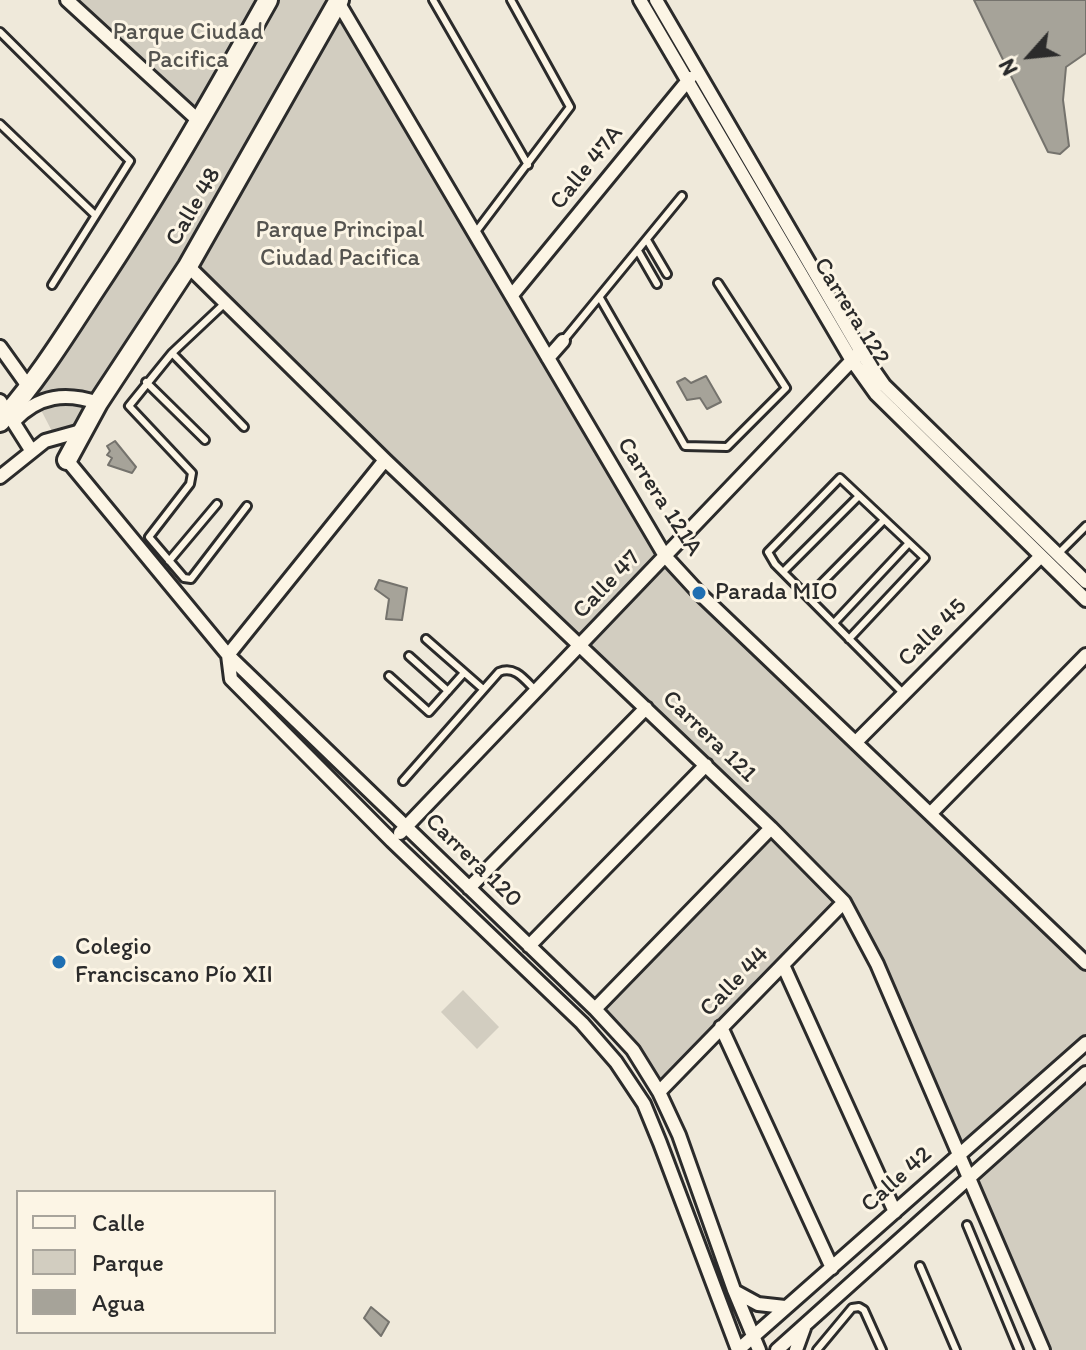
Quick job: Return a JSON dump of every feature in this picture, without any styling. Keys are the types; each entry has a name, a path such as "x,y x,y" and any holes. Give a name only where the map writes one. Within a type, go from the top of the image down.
{"main road":[{"name":"Calle 48","path":"6,414 30,389 137,226 268,0"},
{"name":"Calle 48","path":"67,460 98,403 188,266 339,1"}],"street":[{"path":"67,0 200,122"},
{"name":"Carrera 122","path":"640,0 685,81 856,355 1086,582"},
{"name":"Carrera 122","path":"656,0 699,72 876,394 1086,600"},
{"name":"Carrera 121A","path":"339,1 665,556 699,593 1086,963"},
{"name":"Calle 47A","path":"512,295 685,81 699,72"},
{"name":"Carrera 121","path":"188,266 844,902 877,964 1043,1350"},
{"path":"548,358 563,341"},
{"path":"0,347 30,389"},
{"name":"Calle 47","path":"392,841 856,355"},
{"path":"31,450 6,414 58,396 78,396 98,403"},
{"path":"0,477 45,441 81,431"},
{"name":"Carrera 120","path":"67,460 228,655 595,1009 633,1050 659,1092 679,1135 734,1290 759,1350"},
{"path":"228,655 385,460"},
{"name":"Calle 45","path":"856,742 1041,556"},
{"name":"Carrera 120","path":"228,655 231,679 392,841 582,1023 616,1062 649,1117 738,1350"},
{"path":"931,813 1086,655"},
{"path":"469,888 646,708"},
{"path":"529,946 706,765"},
{"path":"595,1009 771,828"},
{"name":"Calle 44","path":"659,1092 844,902"},
{"path":"783,965 895,1212"},
{"path":"721,1027 832,1268"},
{"name":"Calle 42","path":"738,1350 1086,1043"},
{"path":"777,1350 1086,1073"},
{"path":"734,1290 758,1304 785,1307"},
{"path":"796,1350 806,1325"}],"lane":[{"path":"433,0 528,165"},
{"path":"475,233 570,107 511,0"},
{"path":"0,32 130,161 52,285"},
{"path":"0,124 95,215"},
{"path":"563,341 682,196"},
{"path":"647,240 667,274"},
{"path":"638,251 657,284"},
{"path":"600,298 685,446 727,447 786,388 718,283"},
{"path":"226,302 146,382 131,402 131,410 192,473 190,484 149,537 184,578 191,579 247,506"},
{"path":"172,353 244,427"},
{"path":"146,382 205,440"},
{"path":"849,639 925,558 840,478 768,552 783,572 849,639 904,694"},
{"path":"783,572 859,496"},
{"path":"169,561 217,504"},
{"path":"808,597 884,520"},
{"path":"1057,555 1086,526"},
{"path":"834,623 909,543"},
{"path":"426,639 483,689"},
{"path":"409,656 448,691"},
{"path":"403,781 499,672 513,670 536,691"},
{"path":"389,676 429,712 463,674"},
{"path":"967,1225 1019,1350"},
{"path":"920,1266 956,1350"},
{"path":"817,1350 852,1308 859,1307 864,1310 882,1350"}],"green space":[{"name":"Parque Principal Ciudad Pacifica","path":"67,0 339,0 665,556 1086,963 1086,1043 960,1154 844,903 659,1092 595,1009 770,828 188,266 67,460 30,389 200,122"},
{"path":"463,990 499,1027 477,1049 441,1012"},
{"path":"1086,1073 1086,1350 1043,1350 970,1179"}],"water":[{"path":"974,0 1086,0 1086,53 1066,67 1063,100 1069,146 1060,154 1048,152"},
{"path":"706,376 721,402 707,409 700,398 687,400 677,382 685,378 691,383"},
{"path":"115,441 136,467 132,473 108,465 112,458 107,455 110,451 107,446"},
{"path":"379,580 407,588 402,620 386,619 389,599 375,589"},
{"path":"371,1307 389,1322 381,1336 364,1318"}],"place":[{"name":"Parada MIO","path":"699,593"},
{"name":"Colegio Franciscano Pío XII","path":"59,962"}],"park label":[{"name":"Parque Ciudad Pacifica","path":"188,47"}]}
